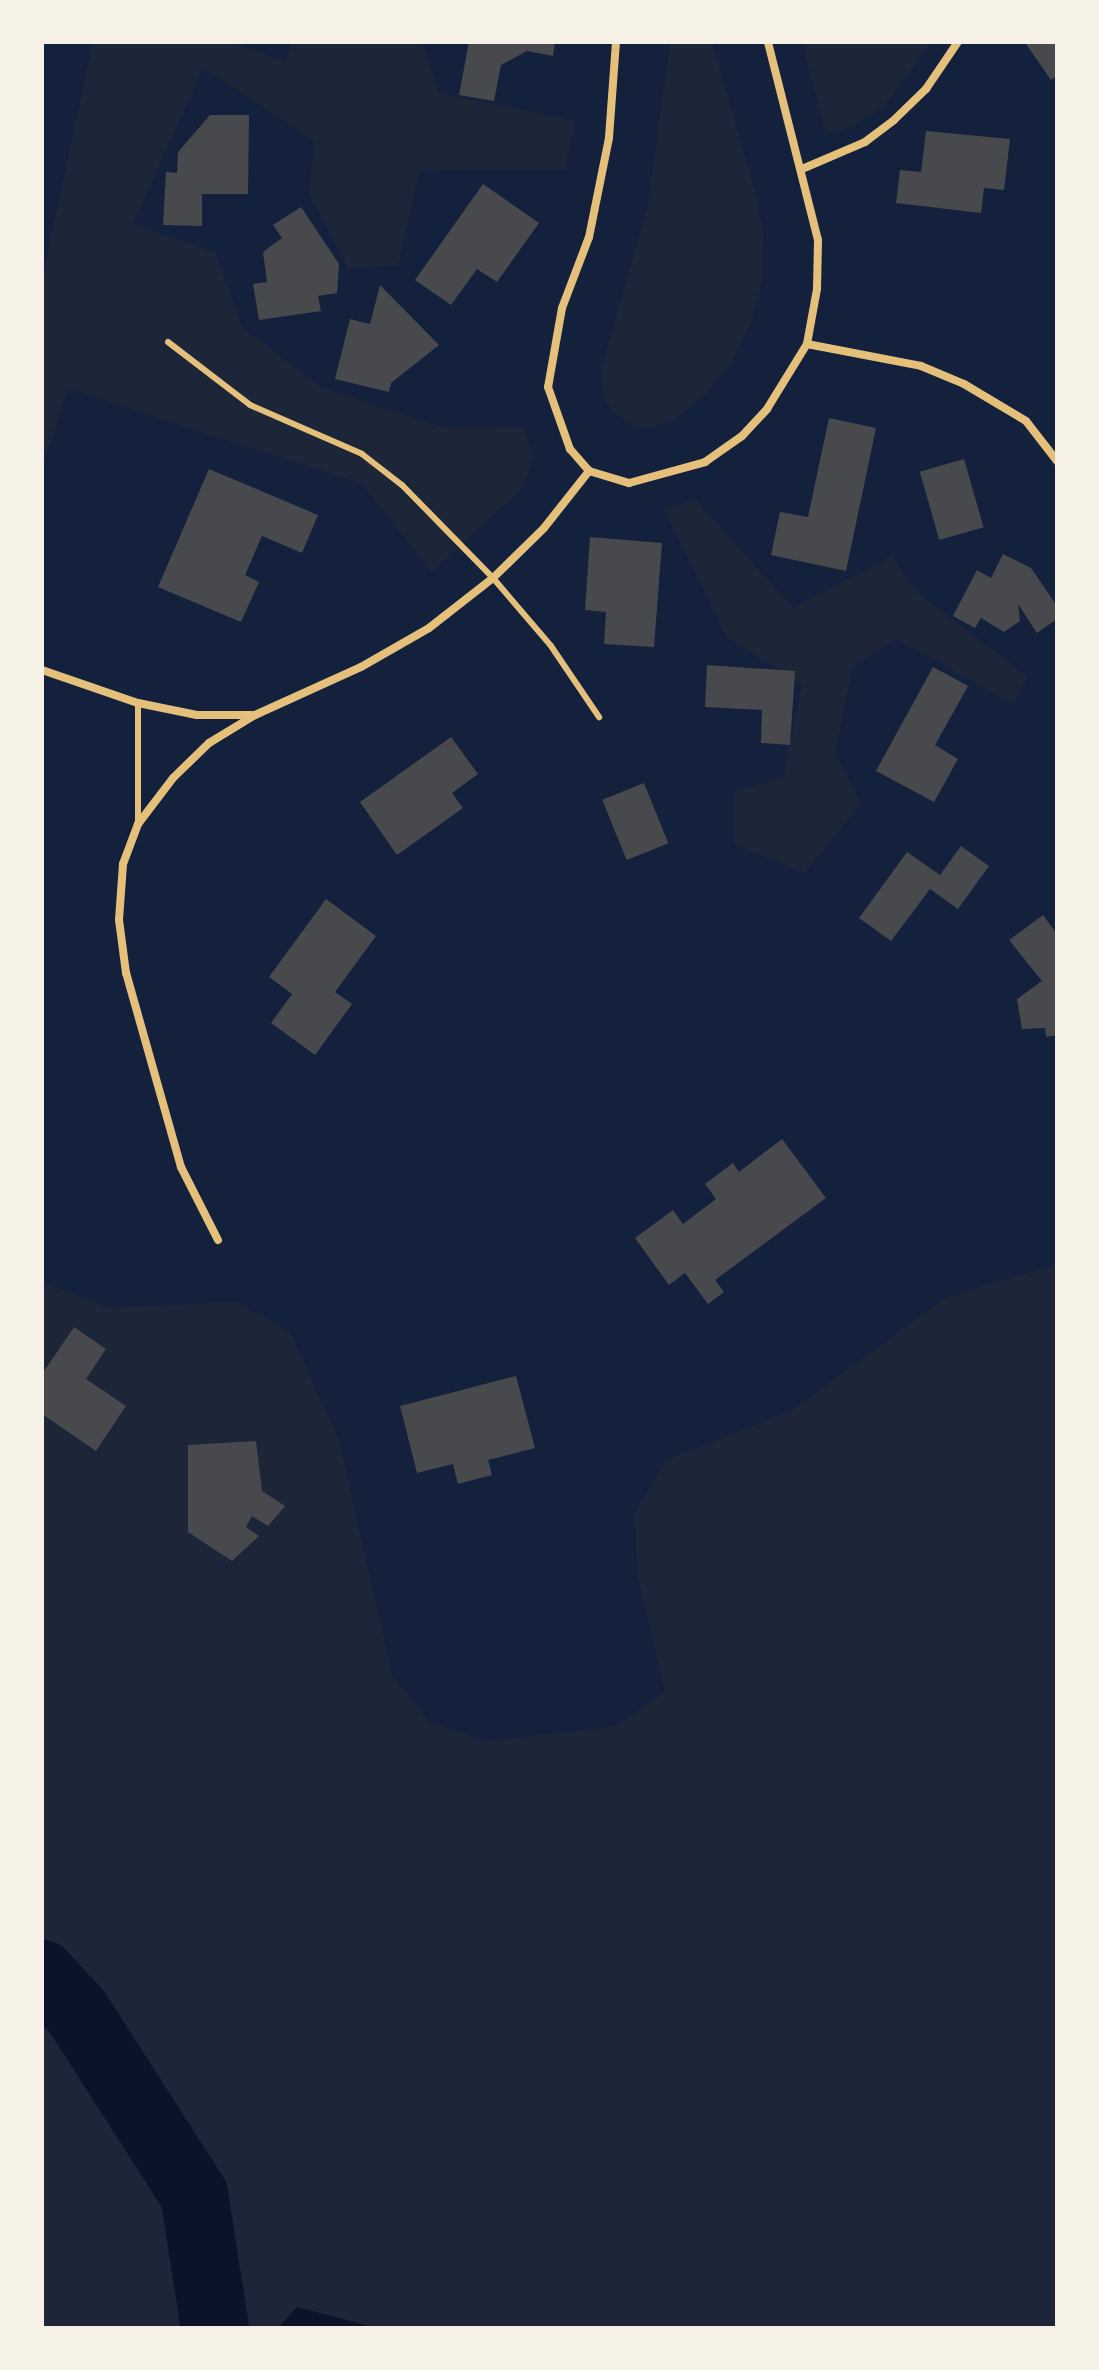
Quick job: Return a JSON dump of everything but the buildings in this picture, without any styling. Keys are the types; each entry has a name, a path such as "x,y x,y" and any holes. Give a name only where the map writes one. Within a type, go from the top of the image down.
{"street":[{"path":"616,42 609,138 589,237 562,308 548,387 570,449 589,471 629,483 705,462 742,436 767,409 807,344 817,289 818,240 768,42"},
{"path":"802,169 865,142 894,120 926,89 958,42"},
{"path":"807,344 921,366 964,384 1026,421 1057,461"},
{"path":"218,1240 181,1167 126,973 119,920 123,864 138,824 209,743 255,715 361,667 429,628 493,578 544,528 589,471"},
{"path":"42,670 138,703 197,715 255,715"}],"lane":[{"path":"168,342 250,405 362,454 402,485 493,578 551,646 599,717"},
{"path":"138,703 138,824"}],"shaded area":[{"path":"93,42 231,42 285,62 292,42 422,42 439,93 575,121 565,169 420,170 398,265 348,268 309,193 314,141 203,68 133,224 215,252 242,327 322,388 446,428 524,427 533,456 524,486 432,572 362,484 68,388 42,469 42,279"},
{"path":"670,42 712,42 757,198 764,239 762,281 751,322 733,360 706,393 674,420 653,428 633,426 613,412 603,396 601,371 648,204"},
{"path":"802,42 932,42 882,108 853,126 826,134"},
{"path":"696,500 793,608 892,556 917,592 1028,677 1012,704 897,639 853,666 835,753 861,804 804,873 734,844 734,791 783,778 802,684 728,639 664,509"},
{"path":"1057,1264 1057,2328 42,2328 42,1282 110,1308 237,1302 290,1332 339,1440 392,1675 428,1721 486,1742 616,1726 665,1692 637,1573 635,1513 666,1460 791,1411 945,1298"},
{"path":"297,2307 373,2327 409,2328 278,2328"}],"waterway":[{"path":"42,1974 77,2012 194,2194 215,2328"}]}
